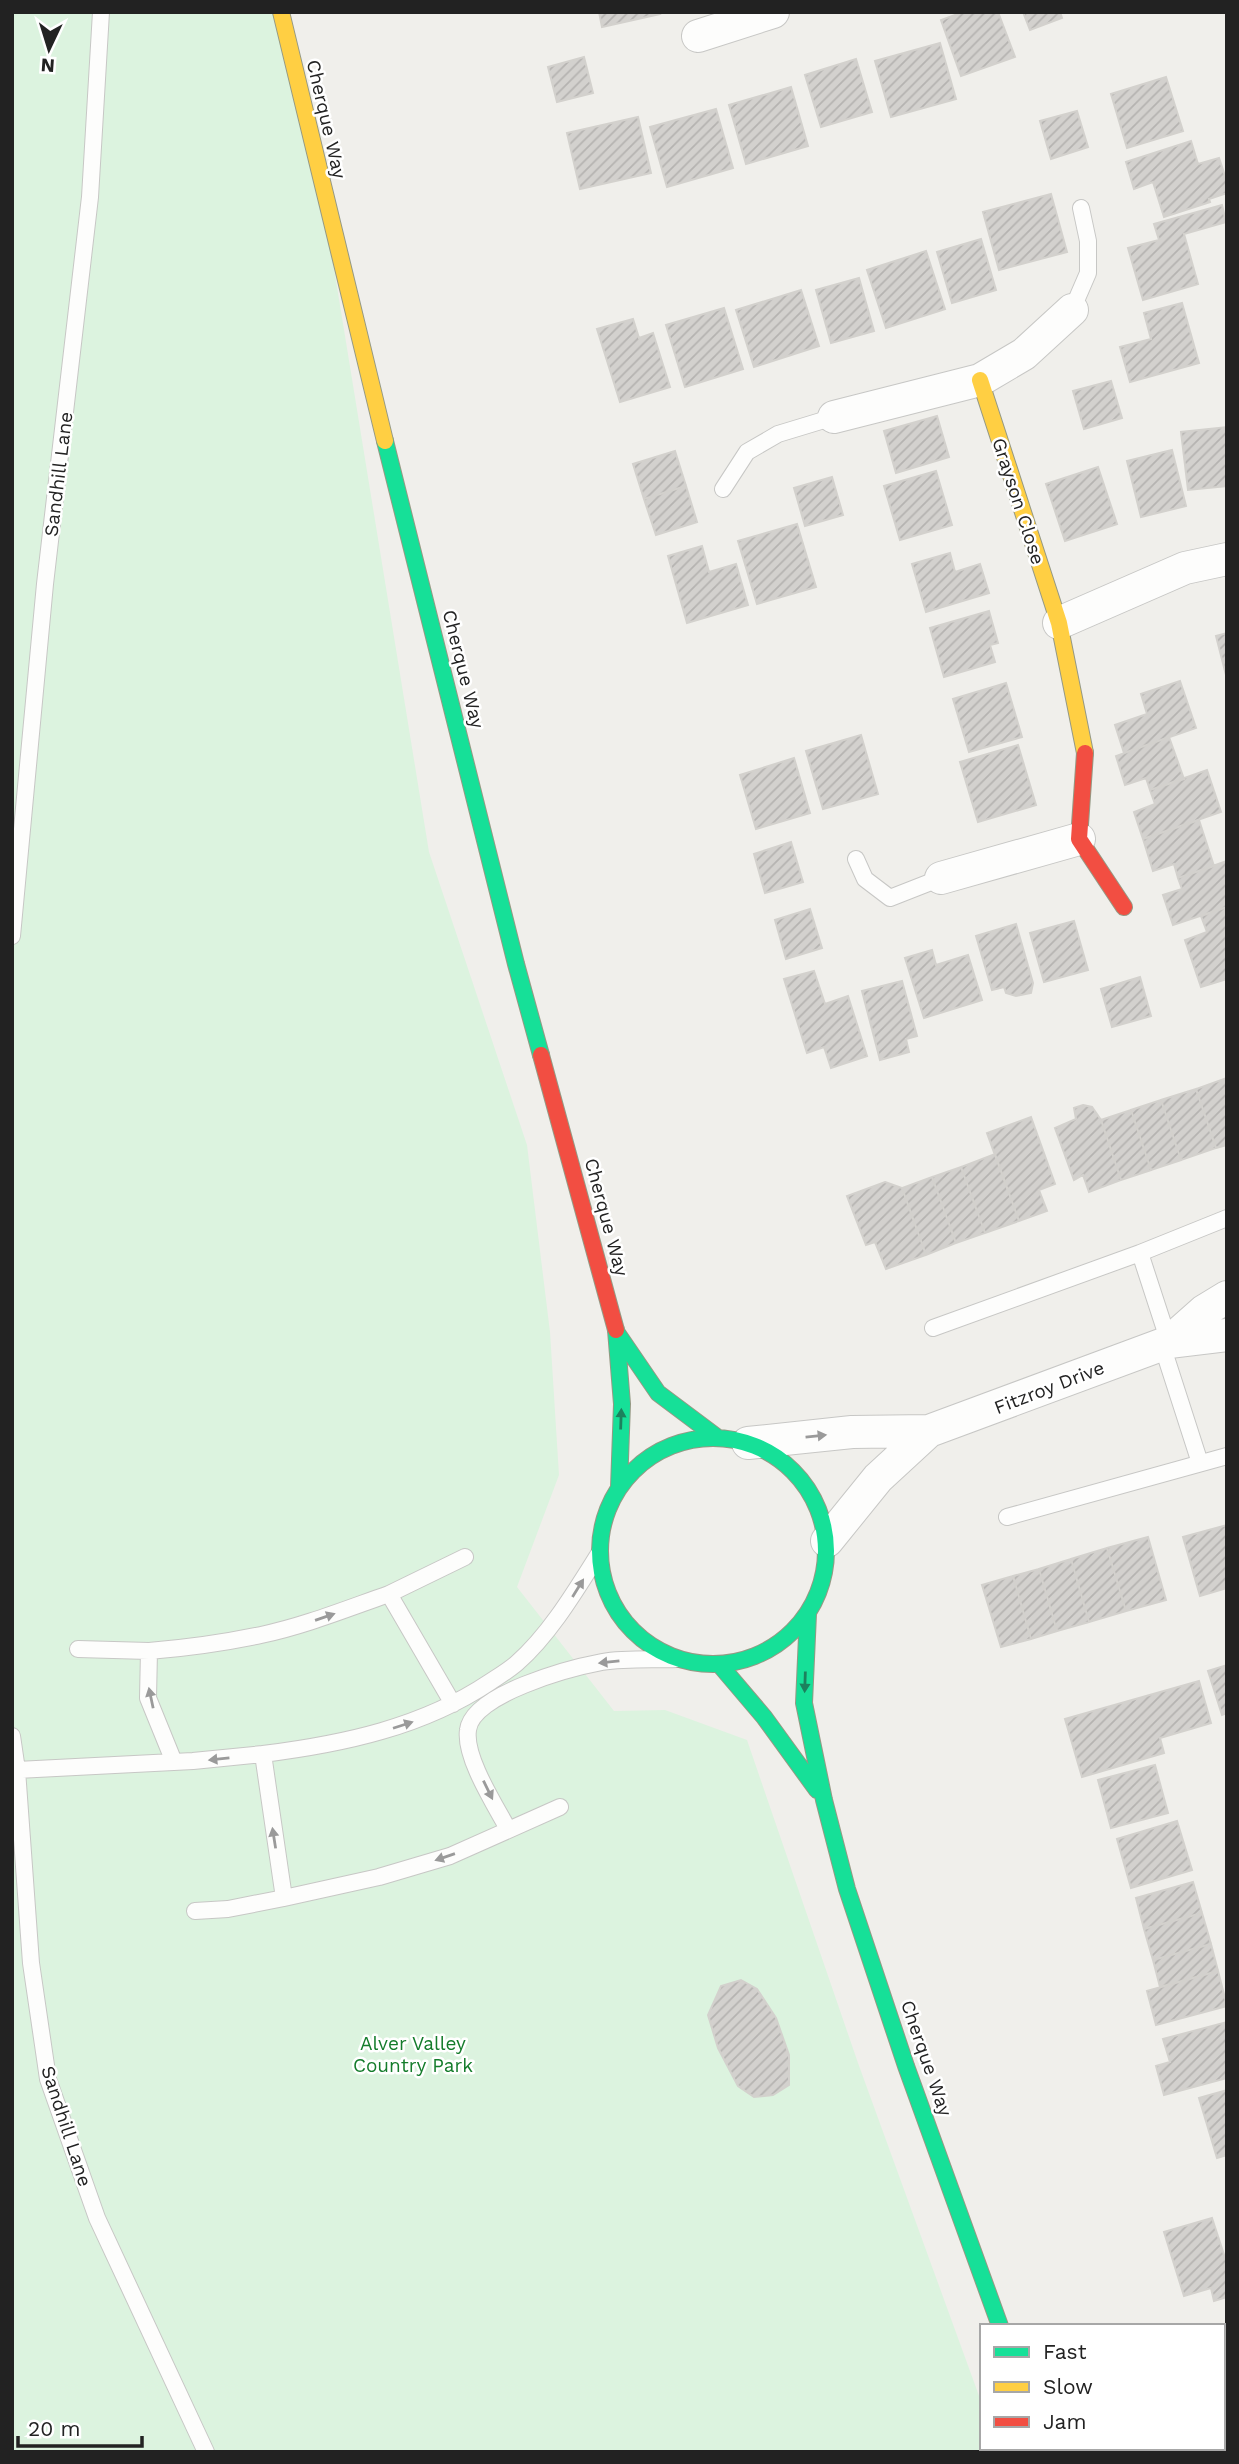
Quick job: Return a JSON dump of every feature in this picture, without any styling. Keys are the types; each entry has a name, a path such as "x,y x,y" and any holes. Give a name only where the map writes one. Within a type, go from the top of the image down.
{"street":[{"name":"Cherque Way","path":"281,12 513,950 617,1333 622,1404 619,1487"},
{"path":"698,36 766,13"},
{"path":"834,416 980,380 1024,355 1072,310"},
{"name":"Grayson Close","path":"980,380 1059,623 1085,754 1079,839"},
{"path":"1059,623 1185,568 1227,559"},
{"path":"941,878 1079,839 1124,907"},
{"name":"Fitzroy Drive","path":"1166,1344 1204,1311 1227,1297"},
{"name":"Cherque Way","path":"617,1333 658,1392 733,1440"},
{"name":"Fitzroy Drive","path":"733,1440 852,1432 929,1431 1166,1344 1227,1335"},
{"name":"Fitzroy Drive","path":"827,1541 878,1478 929,1431"},
{"path":"690,1440 733,1440 778,1458 802,1480 819,1509 827,1541 826,1566 820,1591 808,1614 791,1634 769,1650 745,1660 698,1664 677,1659 645,1641 630,1629 614,1606 603,1580 601,1530 608,1507 619,1487 638,1466 662,1450 690,1440"},
{"name":"Cherque Way","path":"808,1614 804,1703 824,1800 847,1889 999,2324"},
{"name":"Cherque Way","path":"719,1664 764,1717 824,1800"}],"lane":[{"name":"Sandhill Lane","path":"12,936 45,584 90,197 101,12"},
{"path":"1072,310 1087,273 1088,241 1081,208"},
{"path":"723,489 747,452 778,434 834,416"},
{"path":"856,859 865,879 890,898 941,878"},
{"path":"933,1328 1140,1253 1227,1218"},
{"path":"1140,1253 1200,1463"},
{"path":"1007,1517 1227,1457"},
{"path":"17,1770 174,1762 263,1754 371,1735 421,1719 464,1699 517,1663 564,1609 600,1552"},
{"path":"78,1649 149,1651 202,1646 263,1635 389,1594 465,1557"},
{"path":"389,1594 453,1704"},
{"path":"149,1651 148,1698 174,1762"},
{"path":"508,1829 470,1750 467,1734 469,1723 476,1714 501,1696 552,1674 603,1662 677,1659"},
{"name":"Sandhill Lane","path":"12,1736 17,1770 31,1964 48,2079 97,2218 206,2452"},
{"path":"263,1754 284,1898"},
{"path":"195,1911 228,1909 379,1877 450,1856 561,1807"}],"green space":[{"name":"Alver Valley Country Park","path":"12,12 284,12 318,170 429,852 527,1145 550,1332 559,1475 517,1587 614,1711 665,1710 747,1740 858,2063 980,2398 980,2450 999,2452 12,2452"}],"building":[{"path":"599,12 659,12 660,14 602,27"},
{"path":"963,12 998,12 1015,57 961,76 941,20"},
{"path":"1023,12 1060,12 1062,18 1030,30"},
{"path":"940,43 956,99 891,117 875,61"},
{"path":"584,57 593,93 557,102 548,67"},
{"path":"856,59 872,112 821,127 805,75"},
{"path":"1166,77 1183,131 1127,148 1111,94"},
{"path":"791,87 808,146 746,164 729,105"},
{"path":"716,109 733,168 667,187 650,127"},
{"path":"1077,111 1088,147 1051,159 1040,121"},
{"path":"638,117 651,173 580,189 567,133"},
{"path":"1191,141 1198,164 1219,158 1227,182 1227,193 1209,199 1210,202 1164,217 1153,182 1134,189 1126,162"},
{"path":"1051,194 1067,252 999,270 983,212"},
{"path":"1222,205 1226,222 1184,234 1198,284 1143,300 1128,248 1159,240 1154,224"},
{"path":"981,239 996,290 952,303 937,252"},
{"path":"926,251 945,309 886,328 867,270"},
{"path":"859,278 874,331 831,343 816,290"},
{"path":"801,290 819,346 754,367 736,310"},
{"path":"1182,303 1199,363 1130,382 1120,347 1151,339 1144,313"},
{"path":"724,308 743,369 685,387 666,325"},
{"path":"633,319 639,338 653,333 670,387 620,402 597,329"},
{"path":"1111,381 1122,418 1084,429 1073,391"},
{"path":"937,416 949,457 896,473 884,431"},
{"path":"1227,427 1227,486 1188,490 1181,432"},
{"path":"1172,450 1186,506 1141,517 1127,461"},
{"path":"675,451 686,486 644,499 633,464"},
{"path":"1098,467 1117,524 1065,541 1046,484"},
{"path":"936,471 952,525 900,540 884,486"},
{"path":"832,477 843,515 805,526 794,488"},
{"path":"686,486 697,522 656,535 644,499"},
{"path":"797,524 816,587 757,604 738,541"},
{"path":"702,546 709,572 736,564 748,605 687,623 668,556"},
{"path":"950,553 955,572 980,564 989,593 926,612 912,564"},
{"path":"989,611 998,643 990,645 995,662 944,677 930,628"},
{"path":"1227,633 1227,679 1216,636"},
{"path":"1180,681 1196,728 1124,753 1115,725 1147,714 1141,694"},
{"path":"1006,683 1022,737 969,752 953,699"},
{"path":"861,735 878,794 823,809 806,751"},
{"path":"1169,737 1184,779 1150,790 1146,778 1125,785 1116,756"},
{"path":"1018,745 1036,805 978,822 960,762"},
{"path":"794,758 810,813 756,829 740,775"},
{"path":"1207,770 1221,812 1143,839 1134,812 1155,804 1150,790"},
{"path":"1199,820 1214,866 1178,878 1174,864 1153,871 1143,839"},
{"path":"791,842 803,882 765,893 754,854"},
{"path":"1227,861 1227,907 1173,925 1163,895 1182,889 1178,878"},
{"path":"1227,907 1227,979 1201,987 1185,940 1207,932 1201,916"},
{"path":"810,909 822,948 786,959 775,920"},
{"path":"1074,921 1088,970 1044,982 1030,933"},
{"path":"1016,924 1033,983 1031,993 1016,996 1006,993 1004,987 992,990 976,936"},
{"path":"932,950 936,965 968,955 982,1000 924,1018 905,958"},
{"path":"814,971 825,1004 848,996 867,1056 831,1068 824,1047 807,1053 784,979"},
{"path":"1140,977 1151,1016 1112,1027 1101,989"},
{"path":"902,981 917,1036 906,1039 909,1052 880,1060 862,991"},
{"path":"1227,1078 1227,1145 1216,1148 1196,1089"},
{"path":"1196,1089 1216,1148 1181,1160 1161,1100"},
{"path":"1161,1100 1181,1160 1151,1170 1131,1110"},
{"path":"1083,1105 1092,1107 1101,1120 1121,1180 1089,1192 1083,1175 1074,1180 1055,1128 1076,1119 1074,1108"},
{"path":"1131,1110 1151,1170 1121,1180 1101,1120"},
{"path":"1031,1117 1055,1184 1039,1190 1047,1211 1019,1221 987,1133"},
{"path":"995,1154 1019,1221 985,1233 961,1167"},
{"path":"961,1167 985,1233 956,1243 932,1177"},
{"path":"932,1177 956,1243 926,1255 902,1188"},
{"path":"885,1182 902,1188 926,1255 886,1269 875,1242 866,1245 847,1196"},
{"path":"1227,1525 1227,1588 1200,1596 1183,1537"},
{"path":"1148,1537 1166,1600 1126,1611 1107,1548"},
{"path":"1107,1548 1126,1611 1089,1622 1071,1559"},
{"path":"1071,1559 1089,1622 1057,1631 1039,1569"},
{"path":"1039,1569 1057,1631 1031,1639 1013,1576"},
{"path":"1013,1576 1031,1639 1001,1647 982,1585"},
{"path":"1227,1665 1227,1713 1222,1715 1208,1671"},
{"path":"1199,1681 1211,1723 1160,1738 1164,1753 1082,1777 1065,1719"},
{"path":"1155,1765 1168,1813 1111,1828 1098,1780"},
{"path":"1177,1821 1192,1870 1131,1888 1117,1839"},
{"path":"1193,1882 1202,1913 1144,1929 1136,1898"},
{"path":"1202,1913 1211,1944 1153,1960 1144,1929"},
{"path":"1211,1944 1218,1971 1160,1987 1153,1960"},
{"path":"1218,1971 1227,2006 1156,2025 1147,1991"},
{"path":"741,1980 757,1989 776,2018 789,2055 789,2085 773,2095 754,2097 738,2086 718,2048 708,2015 721,1986"},
{"path":"1227,2022 1227,2078 1164,2095 1156,2066 1170,2062 1163,2039"},
{"path":"1227,2090 1227,2155 1217,2158 1199,2098"},
{"path":"1212,2218 1227,2264 1227,2297 1214,2301 1211,2288 1184,2296 1164,2232"}],"traffic: fast":[{"path":"385,441 541,1055"},
{"path":"616,1330 622,1404 619,1487"},
{"path":"617,1333 658,1393 718,1438"},
{"path":"702,1438 724,1438 766,1451 793,1471 813,1498 824,1529 826,1551 824,1573 813,1604 793,1631 766,1651 746,1659 724,1664 702,1664 660,1651 626,1623 613,1604 605,1584 600,1562 600,1540 613,1498 641,1464 660,1451 680,1443 702,1438"},
{"path":"808,1614 804,1703 824,1800 847,1889 906,2066 999,2324"},
{"path":"719,1664 764,1717 817,1790"}],"traffic: slow":[{"path":"281,12 385,441"},
{"path":"980,380 1059,623 1085,753"}],"traffic: jam":[{"path":"1085,753 1079,839 1124,907"},
{"path":"541,1055 616,1330"}]}
